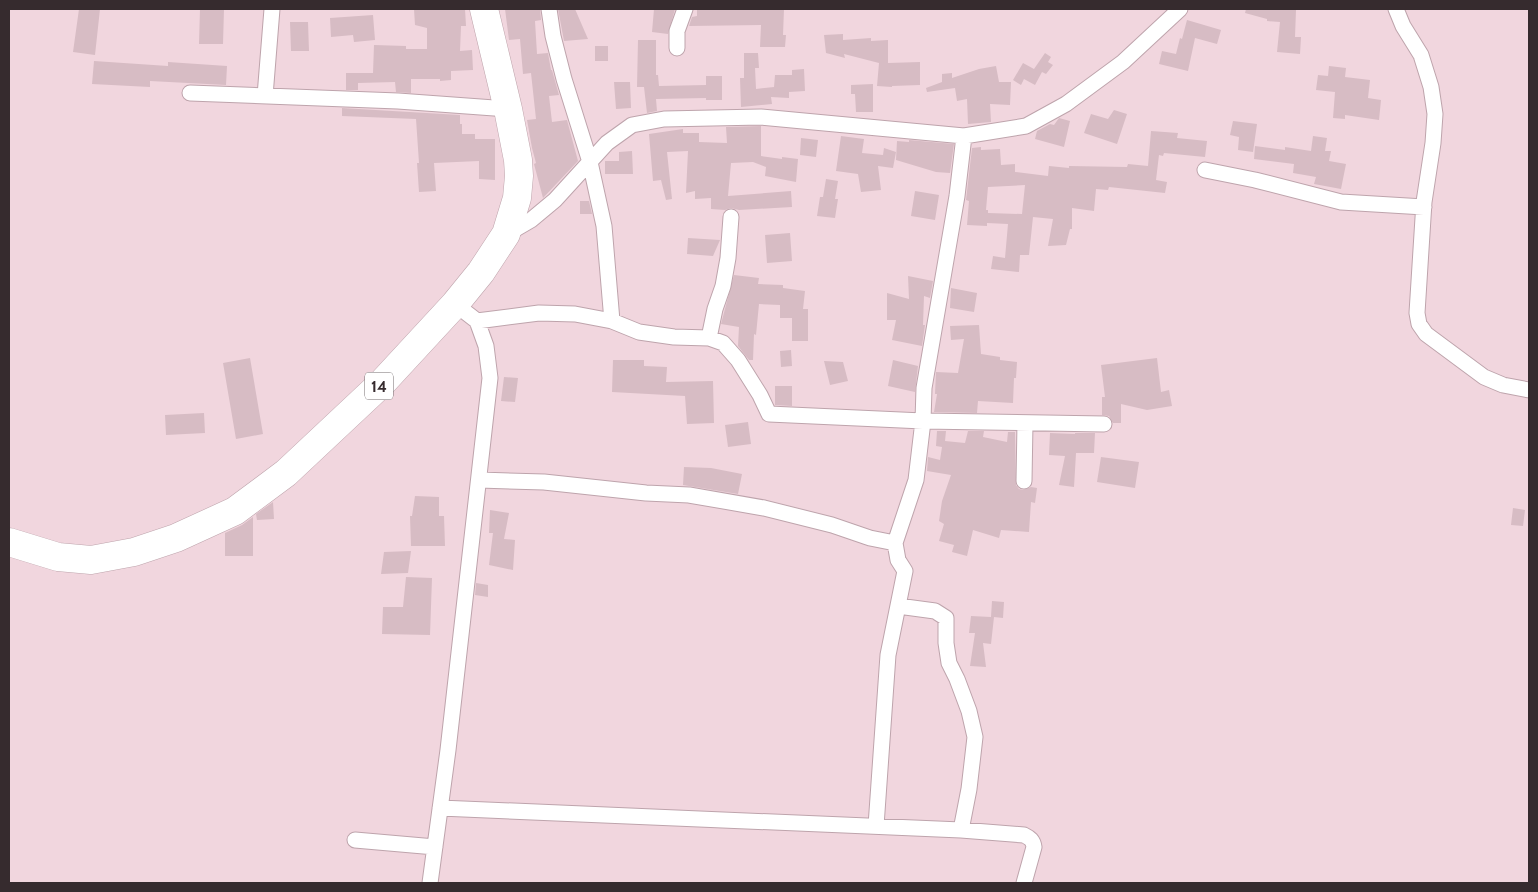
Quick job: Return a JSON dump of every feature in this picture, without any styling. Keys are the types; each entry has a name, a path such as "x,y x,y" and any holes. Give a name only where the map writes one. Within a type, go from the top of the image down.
{"highway":[{"name":"14","path":"9,542 58,557 91,560 134,552 176,538 235,511 286,473 382,384 455,304 506,234 517,198 518,160 484,9"}],"street":[{"path":"265,96 272,9"},
{"path":"549,9 553,36 564,79 590,162 604,226 612,321"},
{"path":"677,48 677,31 685,9"},
{"path":"506,234 531,220 555,200 607,143 632,125 664,119 761,117 964,136 1026,126 1066,104 1123,62 1180,9"},
{"path":"1396,9 1403,26 1421,55 1431,87 1434,114 1433,143 1424,207 1417,312 1420,324 1426,334 1484,377 1503,385 1529,390"},
{"path":"190,94 398,101 508,109"},
{"path":"876,826 888,655 905,571 898,560 895,543 916,480 924,388 957,196 964,136"},
{"path":"1205,170 1255,180 1341,202 1424,207"},
{"path":"709,338 715,308 724,286 731,218"},
{"path":"430,883 490,378 486,346 477,321 455,304"},
{"path":"477,321 539,313 576,314 612,321 639,332 674,337 709,338 723,343 738,360 760,395 769,414 922,422 1104,424"},
{"path":"1024,423 1024,482"},
{"path":"479,480 544,482 646,494 688,495 764,508 832,525 870,538 895,543"},
{"path":"898,606 935,611 946,618 946,643 949,663 969,711 975,737 962,830"},
{"path":"440,808 876,826 1024,835 1029,837 1034,847 1024,883"},
{"path":"354,840 435,847"}],"building":[{"path":"79,9 100,9 95,55 73,52"},
{"path":"200,9 224,9 223,44 199,44"},
{"path":"414,9 465,9 466,26 461,26 460,51 472,50 473,70 451,71 451,80 411,79 411,93 396,92 395,82 358,83 358,90 346,90 346,73 373,73 374,45 406,46 406,49 427,49 427,28 415,25"},
{"path":"505,9 540,9 541,20 535,21 537,54 548,53 559,95 549,96 552,122 567,120 578,161 543,198 534,164 536,163 527,120 536,119 531,73 523,74 520,39 509,40"},
{"path":"558,9 575,9 588,39 564,41"},
{"path":"654,9 675,9 668,34 652,32"},
{"path":"697,9 784,9 783,35 786,35 785,47 760,47 761,25 689,26 692,17 697,16"},
{"path":"1246,9 1296,10 1295,37 1301,37 1300,54 1277,52 1280,22 1267,21 1267,19 1245,13"},
{"path":"373,15 375,40 354,42 353,35 331,37 330,18"},
{"path":"1187,20 1221,30 1217,44 1195,38 1188,71 1159,64 1162,51 1176,54"},
{"path":"290,22 308,22 309,51 291,51"},
{"path":"843,34 843,40 871,38 871,41 888,40 888,63 920,62 920,85 877,86 879,63 844,54 845,58 826,53 824,35"},
{"path":"638,40 656,40 656,75 658,75 659,86 706,85 706,76 722,76 722,100 706,100 706,98 656,99 657,111 647,113 644,87 637,87"},
{"path":"595,46 608,46 608,61 595,61"},
{"path":"744,53 758,53 759,68 755,68 756,89 774,87 775,75 792,75 792,70 804,69 805,91 789,92 789,98 771,97 772,104 741,107 740,78 744,78"},
{"path":"1045,53 1051,57 1048,62 1053,65 1046,74 1042,72 1035,85 1024,79 1021,85 1013,80 1023,63 1034,69"},
{"path":"94,61 168,66 168,62 227,66 226,85 150,81 150,87 92,84"},
{"path":"996,66 999,82 1011,82 1010,105 990,104 991,122 968,124 967,99 957,101 955,88 927,92 926,88 942,82 942,74 952,73 952,78 979,69"},
{"path":"1329,66 1346,68 1345,77 1370,80 1368,98 1381,100 1379,120 1345,115 1345,119 1333,118 1335,92 1316,90 1318,75 1328,76"},
{"path":"614,82 630,82 631,108 616,109"},
{"path":"873,84 873,112 856,112 855,94 851,94 851,85"},
{"path":"342,108 460,115 462,134 475,134 475,139 495,139 495,180 479,179 479,161 434,163 436,191 419,192 416,119 342,116"},
{"path":"1114,110 1127,114 1117,144 1084,133 1091,114 1108,119"},
{"path":"1059,118 1070,121 1064,147 1035,139 1037,131 1050,124 1054,125"},
{"path":"1233,121 1257,124 1253,152 1238,150 1239,137 1230,135"},
{"path":"761,126 761,156 798,159 796,182 765,176 766,167 753,162 731,163 728,196 791,191 792,207 739,210 731,208 725,210 711,209 711,198 695,199 695,191 686,193 688,151 667,152 672,199 666,200 661,180 653,181 649,134 683,129 683,133 699,133 699,142 727,143 726,127"},
{"path":"1151,131 1178,133 1177,138 1207,141 1205,157 1164,153 1163,156 1159,155 1156,180 1167,182 1165,193 1109,187 1108,190 1096,189 1094,211 1072,208 1072,229 1070,229 1066,245 1048,246 1053,219 1033,217 1029,255 1020,255 1019,272 991,269 993,256 1005,258 1008,224 987,223 987,226 967,225 969,201 966,200 972,148 981,147 981,150 1000,149 1001,165 1015,164 1015,172 1048,176 1049,166 1069,168 1069,166 1127,167 1128,164 1148,166","holes":["1025,185 1022,214 988,213 988,210 986,210 988,187"]},
{"path":"841,136 864,139 862,153 883,155 884,148 896,152 893,168 878,166 881,190 861,192 858,174 836,171"},
{"path":"1313,136 1327,138 1325,151 1331,151 1329,161 1346,164 1341,189 1314,184 1316,177 1293,173 1294,164 1254,159 1255,146 1285,150 1285,147 1311,151"},
{"path":"801,138 818,140 816,157 800,155"},
{"path":"909,140 954,144 950,173 936,172 896,160 897,141 909,142"},
{"path":"632,151 633,174 605,174 605,161 619,161 619,152"},
{"path":"826,179 838,181 835,199 838,199 835,218 817,216 820,197 823,197"},
{"path":"915,191 939,195 935,220 911,216"},
{"path":"580,201 589,201 592,214 580,214"},
{"path":"790,233 792,261 767,263 765,235"},
{"path":"688,238 720,240 713,256 687,254"},
{"path":"734,275 759,278 758,284 783,285 783,288 805,291 803,309 808,309 808,341 792,341 792,318 780,318 780,305 759,304 756,335 754,334 753,360 749,360 738,346 739,327 721,324"},
{"path":"908,276 933,281 930,298 924,296 923,325 925,325 922,346 892,340 896,320 887,320 887,293 909,299"},
{"path":"951,288 977,293 974,312 950,308"},
{"path":"979,325 981,354 1000,357 1000,360 1017,362 1013,403 978,401 977,413 934,412 937,394 935,394 936,372 958,373 964,339 951,340 950,326"},
{"path":"791,350 792,366 781,367 780,351"},
{"path":"250,358 263,434 236,439 223,363"},
{"path":"1157,358 1161,392 1169,390 1172,406 1147,410 1121,404 1121,423 1113,423 1109,416 1102,415 1102,397 1105,397 1101,365"},
{"path":"613,360 644,360 644,366 667,367 666,382 713,381 714,423 687,424 685,396 612,392"},
{"path":"893,360 918,366 915,392 888,386"},
{"path":"824,361 843,362 848,381 830,385"},
{"path":"504,377 518,378 515,402 501,401"},
{"path":"775,386 792,386 792,406 775,405"},
{"path":"204,413 205,433 166,435 165,415"},
{"path":"748,422 751,444 728,447 725,425"},
{"path":"937,431 946,431 945,441 965,443 968,431 984,431 983,437 1007,442 1008,432 1015,432 1016,485 1019,489 1023,490 1031,487 1037,488 1035,503 1031,502 1029,532 1001,530 999,538 973,530 967,556 952,552 954,545 939,541 944,524 939,521 942,501 951,475 927,471 928,457 940,460 942,447 936,446"},
{"path":"1050,433 1095,433 1094,453 1076,453 1074,487 1059,485 1065,456 1049,455"},
{"path":"1101,457 1139,462 1135,488 1097,482"},
{"path":"684,467 711,468 742,474 738,494 683,485"},
{"path":"415,496 439,497 439,516 444,516 445,546 411,546 410,516 412,516"},
{"path":"273,502 274,519 257,520 256,514"},
{"path":"1513,508 1525,510 1523,526 1511,525"},
{"path":"490,510 509,513 504,539 515,540 513,570 489,565 493,533 489,533"},
{"path":"253,517 253,556 225,556 225,533"},
{"path":"411,551 408,573 381,574 384,552"},
{"path":"406,577 432,578 430,635 382,634 383,607 403,607"},
{"path":"476,583 488,585 488,597 475,595"},
{"path":"992,601 1004,602 1003,618 994,617 991,644 983,643 986,667 970,666 975,633 969,633 971,616 991,617"}]}
